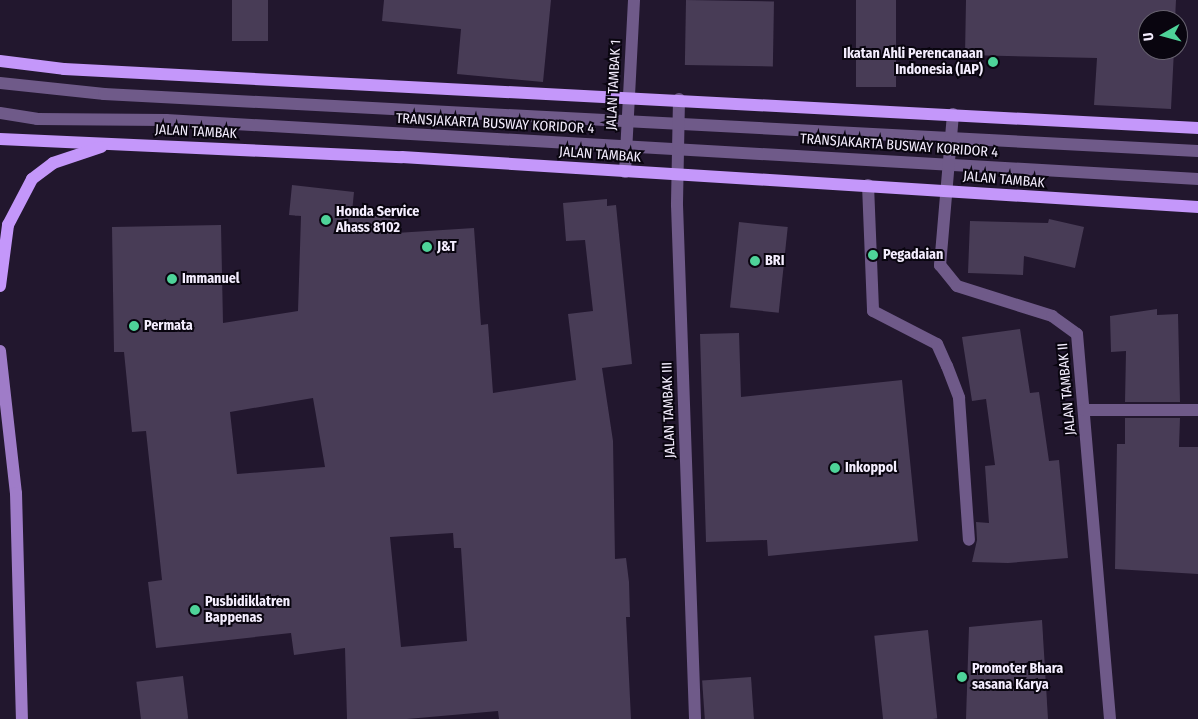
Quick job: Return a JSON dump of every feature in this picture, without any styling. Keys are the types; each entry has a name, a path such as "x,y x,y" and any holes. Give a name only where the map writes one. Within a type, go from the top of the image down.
{"main road":[{"path":"0,61 64,69 629,95 1198,128"},
{"name":"JALAN TAMBAK","path":"0,139 116,143 678,174 1198,207"},
{"path":"0,286 8,225 32,179 53,163 74,153 116,143"},
{"path":"0,351 16,493 22,719"}],"street":[{"name":"JALAN TAMBAK 1","path":"625,172 634,0"},
{"name":"TRANSJAKARTA BUSWAY KORIDOR 4","path":"0,83 104,94 1198,151"},
{"name":"JALAN TAMBAK III","path":"679,99 678,174 694,719"},
{"name":"TRANSJAKARTA BUSWAY KORIDOR 4","path":"0,113 37,119 166,120 1198,179"},
{"name":"JALAN TAMBAK II","path":"954,114 945,190 940,265 957,286 1052,316 1077,334 1110,719"},
{"path":"868,185 873,311 937,344 947,366 958,398 969,540"},
{"path":"1084,410 1198,410"}],"building":[{"path":"232,0 268,0 268,41 232,41"},
{"path":"384,0 551,0 543,82 457,74 461,29 382,21"},
{"path":"686,0 774,2 773,67 685,65"},
{"path":"856,0 896,0 896,87 856,87"},
{"path":"966,0 1176,0 1176,10 1138,10 1138,60 1173,60 1171,109 1094,105 1097,58 965,55"},
{"path":"292,185 354,192 352,212 399,220 396,233 474,228 481,325 488,324 493,393 576,380 568,314 593,311 585,240 566,241 563,203 607,199 607,206 616,205 632,364 602,368 613,441 615,559 626,558 629,582 630,617 626,617 631,719 499,719 498,711 407,719 347,719 345,648 294,655 291,633 156,648 148,582 162,580 146,431 132,432 124,352 114,352 112,227 221,225 223,323 298,311 301,216 289,215","holes":["313,398 325,467 237,474 230,412","453,533 454,548 461,548 467,641 401,647 390,537"]},
{"path":"1049,219 1084,227 1075,268 1024,256 1023,275 968,273 970,221 1048,223"},
{"path":"739,222 788,227 779,313 730,308"},
{"path":"1157,309 1157,315 1178,314 1180,402 1125,402 1126,351 1111,352 1110,316"},
{"path":"1020,329 1030,393 1039,392 1049,461 1059,460 1068,558 1008,563 972,562 977,540 976,522 989,523 985,466 995,465 986,399 972,401 962,337"},
{"name":"Inkoppol","path":"739,333 741,397 902,380 918,541 768,556 767,540 706,542 700,334"},
{"path":"1125,418 1180,418 1179,447 1198,447 1198,574 1115,569 1117,444 1125,444"},
{"path":"1042,620 1048,719 966,719 969,627"},
{"path":"928,630 937,719 883,719 874,636"},
{"path":"183,676 188,719 141,719 136,682"},
{"path":"751,677 754,719 705,719 702,680"}],"place":[{"name":"Ikatan Ahli Perencanaan Indonesia (IAP)","path":"993,62"},
{"name":"Honda Service Ahass 8102","path":"326,220"},
{"name":"J&T","path":"427,247"},
{"name":"Pegadaian","path":"873,255"},
{"name":"BRI","path":"755,261"},
{"name":"Immanuel","path":"172,279"},
{"name":"Permata","path":"134,326"},
{"name":"Inkoppol","path":"835,468"},
{"name":"Pusbidiklatren Bappenas","path":"195,610"},
{"name":"Promoter Bhara sasana Karya","path":"962,677"}]}
